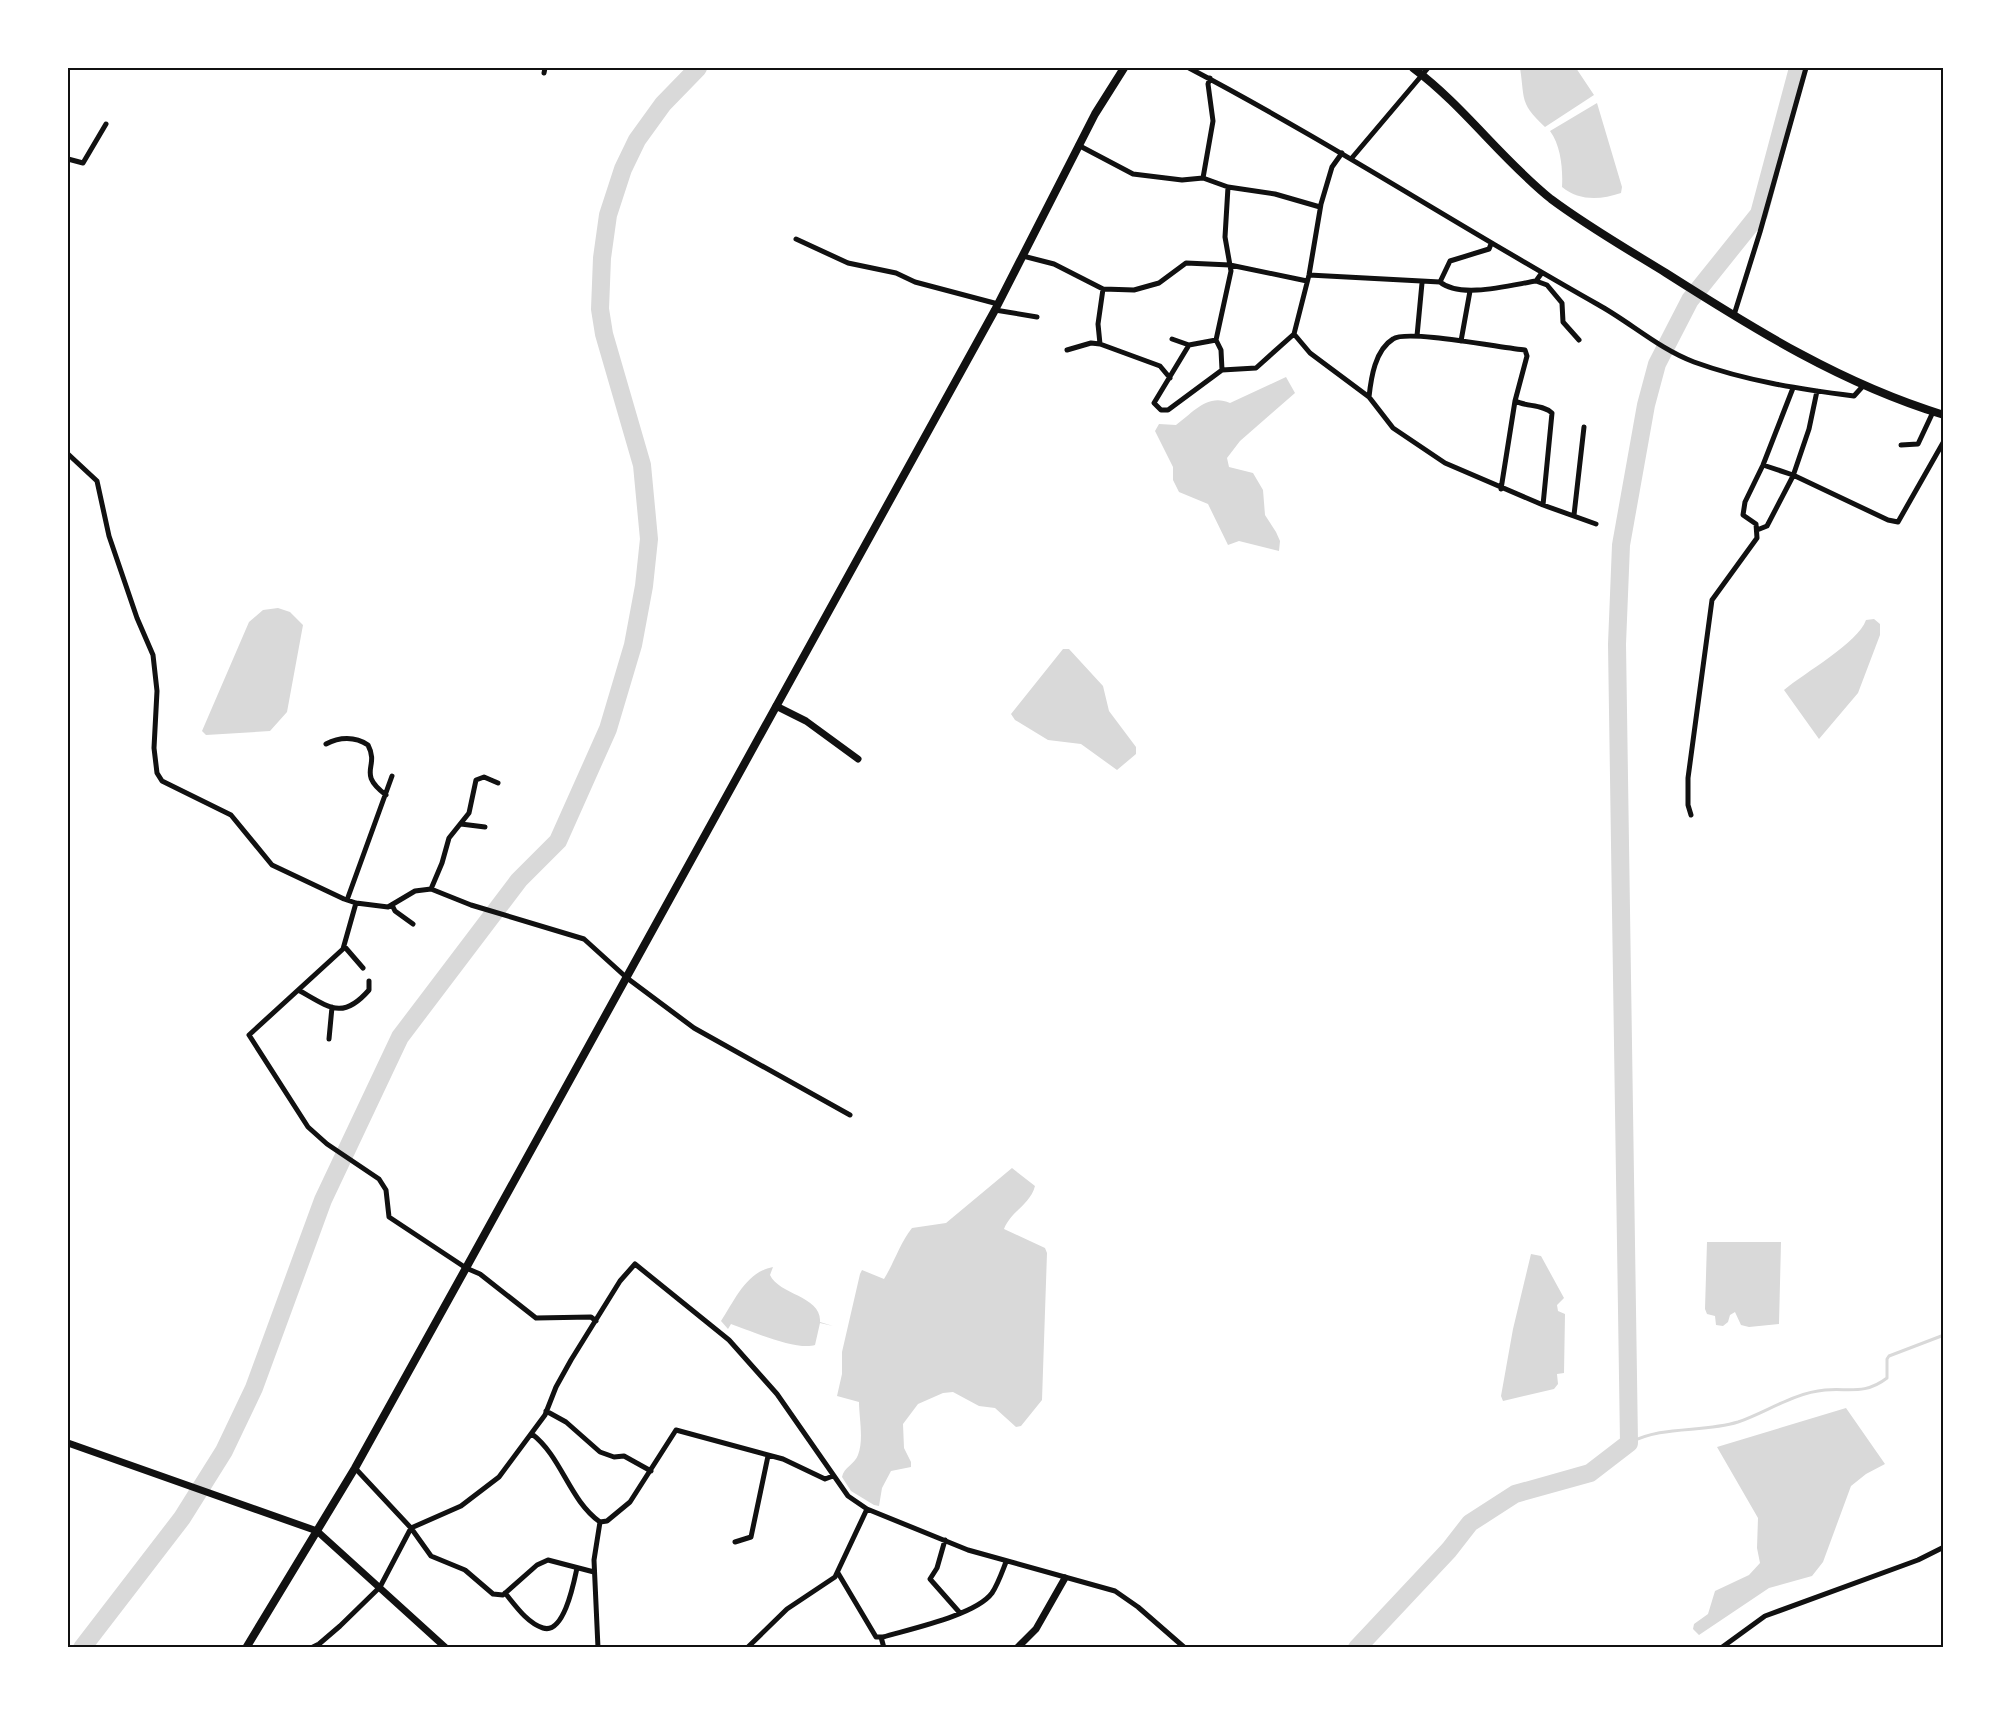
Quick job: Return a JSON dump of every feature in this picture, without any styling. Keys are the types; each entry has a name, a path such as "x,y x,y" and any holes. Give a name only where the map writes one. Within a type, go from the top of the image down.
{"main road":[{"path":"246,1647 355,1468 997,307 1078,145 1124,68"},
{"path":"1413,68 1425,71 1551,199 1688,287 1797,353 1863,386 1944,415"}],"street":[{"path":"1189,68 1342,153 1541,274 1599,304 1656,342 1692,361 1752,380 1793,388 1854,396 1863,386"},
{"path":"1734,315 1760,235 1806,68"},
{"path":"1351,159 1425,71"},
{"path":"1203,178 1213,121 1208,84 1210,78"},
{"path":"68,159 83,162 106,124"},
{"path":"1078,145 1133,174 1182,180 1203,178 1228,187 1275,194 1320,207"},
{"path":"1189,345 1154,403 1161,410 1168,410 1222,370 1256,368 1294,334 1308,278 1320,207 1332,167 1342,153"},
{"path":"1222,370 1221,350 1216,340 1230,265 1225,237 1228,187"},
{"path":"796,239 848,263 896,273 915,282 1036,317"},
{"path":"1440,282 1450,261 1489,249 1491,244"},
{"path":"1023,256 1054,264 1103,289 1134,290 1159,283 1186,263 1230,265 1308,278 1440,282 1444,286 1470,291 1536,281 1547,285 1562,303 1563,322 1579,340"},
{"path":"1536,281 1541,274"},
{"path":"1417,336 1422,283"},
{"path":"1100,344 1098,324 1103,289"},
{"path":"1461,341 1470,291"},
{"path":"1294,334 1310,353 1370,396 1393,428 1445,463 1543,506 1596,524"},
{"path":"1370,396 1371,376 1385,346 1395,337 1417,336 1525,350 1527,356 1515,401 1501,489"},
{"path":"1172,339 1189,345 1216,340"},
{"path":"1067,350 1091,343 1100,344 1160,366 1170,378"},
{"path":"1691,815 1688,805 1688,778 1712,600 1757,538 1756,524 1743,515 1745,502 1763,465 1793,388"},
{"path":"1757,530 1767,526 1793,476 1809,429 1817,391"},
{"path":"1515,401 1523,405 1547,408 1552,413 1543,506"},
{"path":"1901,445 1918,444 1933,412"},
{"path":"1574,515 1584,427"},
{"path":"1763,465 1793,476 1872,513 1898,522 1944,441"},
{"path":"68,454 97,481 115,555 137,618 153,655 157,690 154,748 159,776 168,785 231,815 272,865 347,900 376,906 392,905 415,891 431,889 477,906 584,939 627,978 694,1028 850,1115"},
{"path":"776,706 806,721 858,759"},
{"path":"326,744 334,739 348,738 368,745 372,755 369,775 375,786 387,795"},
{"path":"347,900 392,776"},
{"path":"431,889 449,838 469,813 476,780 484,777 498,783"},
{"path":"461,824 485,827"},
{"path":"356,903 344,946 300,991 249,1035 308,1127 330,1146 379,1179 386,1190 389,1217 466,1268 480,1274 536,1318 591,1317 596,1321"},
{"path":"392,905 395,911 413,924"},
{"path":"344,946 363,968"},
{"path":"300,991 332,1007 345,1010 352,1007 369,990 369,981"},
{"path":"329,1039 332,1007"},
{"path":"311,1647 319,1644 340,1626 380,1587 411,1528 460,1506 488,1488 509,1465 546,1412 556,1386 620,1281 635,1264 729,1340 777,1394 848,1497 867,1509 1006,1562 1115,1591 1138,1607 1185,1647"},
{"path":"546,1412 566,1422 600,1452 614,1457 624,1456 651,1471"},
{"path":"600,1522 622,1511 651,1471 676,1430 796,1463 825,1479 833,1476"},
{"path":"532,1434 550,1453 584,1508 600,1522"},
{"path":"68,1443 317,1531 446,1647"},
{"path":"735,1542 750,1537 768,1456"},
{"path":"355,1468 411,1528 431,1556 465,1570 493,1594 505,1593 537,1565 548,1560 594,1572"},
{"path":"747,1647 787,1609 823,1587 838,1573 867,1509"},
{"path":"598,1647 594,1572 600,1522"},
{"path":"945,1540 937,1568 930,1579 960,1613"},
{"path":"1721,1647 1765,1616 1918,1560 1944,1547"},
{"path":"838,1573 869,1628 876,1637 881,1637 960,1613 992,1593 1006,1562"},
{"path":"505,1593 530,1621 544,1629 550,1629 558,1624 572,1594 577,1568"},
{"path":"1017,1647 1036,1629 1065,1578"},
{"path":"881,1637 884,1647"}],"shaded area":[{"path":"1520,68 1576,68 1594,95 1545,127 1527,106"},
{"path":"1597,103 1622,187 1621,193 1590,198 1575,195 1562,187 1557,144 1550,131"},
{"path":"1286,377 1295,393 1240,441 1227,458 1229,467 1253,473 1263,490 1265,515 1280,541 1279,551 1239,541 1228,545 1208,504 1179,492 1173,480 1173,467 1155,431 1159,424 1176,425 1207,402 1230,403"},
{"path":"278,608 290,612 303,625 287,712 270,731 206,735 202,731 249,622 263,610"},
{"path":"1874,619 1880,624 1880,635 1858,693 1819,739 1784,690 1842,648 1861,629 1866,620"},
{"path":"1063,649 1069,649 1103,686 1109,711 1136,747 1136,754 1117,770 1081,744 1048,740 1015,720 1011,714"},
{"path":"1012,1168 1035,1186 1033,1193 1011,1217 1004,1229 1045,1248 1047,1253 1042,1400 1021,1426 1016,1427 995,1408 979,1406 953,1392 943,1393 918,1404 903,1424 904,1448 911,1467 891,1471 882,1488 879,1506 874,1505 851,1491 842,1477 858,1455 861,1428 859,1402 837,1396 842,1374 842,1352 860,1274 862,1270 884,1279 912,1228 946,1223"},
{"path":"1707,1242 1781,1242 1779,1324 1749,1327 1741,1325 1735,1312 1730,1315 1728,1322 1723,1326 1716,1325 1715,1316 1707,1314 1705,1309"},
{"path":"1531,1254 1541,1256 1564,1298 1557,1305 1558,1311 1565,1314 1564,1373 1557,1374 1558,1384 1554,1389 1503,1401 1501,1396 1513,1329"},
{"path":"773,1267 770,1275 775,1282 814,1306 819,1313 820,1322 833,1326 820,1323 815,1345 786,1343 731,1324 728,1329 721,1321 748,1281 755,1275"},
{"path":"1846,1408 1885,1464 1866,1474 1851,1486 1823,1562 1812,1576 1769,1588 1699,1635 1693,1629 1694,1624 1708,1614 1715,1591 1749,1575 1760,1563 1757,1548 1758,1518 1717,1447"}],"waterway":[{"path":"82,1648 182,1518 224,1451 254,1388 323,1200 400,1037 519,880 558,841 608,729 633,645 644,586 649,539 642,465 604,334 600,309 602,258 608,215 623,169 637,140 663,104 698,68"},
{"path":"1357,1648 1449,1550 1470,1523 1515,1494 1590,1473 1629,1443 1617,644 1621,545 1646,405 1657,364 1690,300 1759,214 1798,68"},
{"path":"1629,1443 1642,1437 1669,1431 1738,1422 1813,1392 1871,1387 1887,1378 1889,1356 1944,1335"}]}
